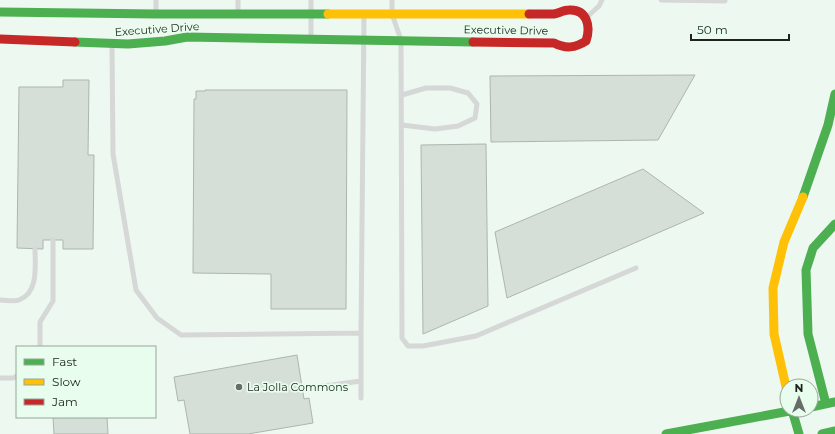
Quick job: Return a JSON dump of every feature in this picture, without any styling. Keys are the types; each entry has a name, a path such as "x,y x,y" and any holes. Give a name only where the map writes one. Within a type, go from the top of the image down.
{"main road":[{"name":"Executive Drive","path":"0,12 156,14 543,14 575,10 581,12 589,23 586,41 574,48 561,47 554,43 401,40 187,37 157,42 112,44 0,39"},
{"path":"784,378 774,334 773,288 784,242 806,189 828,125 835,94"},
{"path":"819,405 830,403 808,334 806,270 814,248 835,224"},
{"path":"666,434 779,413"},
{"path":"795,418 799,434"},
{"path":"822,434 835,431"}],"lane":[{"path":"156,0 156,14"},
{"path":"238,0 238,14"},
{"path":"311,0 311,39"},
{"path":"392,0 392,14 401,40 402,338 408,346 423,346 476,336 636,268"},
{"path":"586,18 599,6 602,0"},
{"path":"661,0 724,1"},
{"path":"361,398 364,14"},
{"path":"112,44 113,154 136,290 157,318 181,335 361,333"},
{"path":"402,95 426,88 450,88 468,93 477,104 475,118 458,126 435,129 402,125"},
{"path":"40,346 40,322 52,302 53,240"},
{"path":"0,300 18,301 29,295 34,277 35,248"},
{"path":"0,378 13,378 16,376"},
{"path":"317,387 361,381"}],"building":[{"path":"695,75 658,140 491,142 490,76"},
{"path":"63,80 89,80 88,155 94,155 93,249 63,249 63,240 43,240 43,249 17,248 19,87 63,87"},
{"path":"347,90 346,309 271,309 271,274 193,273 194,99 196,99 196,91"},
{"path":"486,144 488,306 423,334 421,145"},
{"path":"643,169 704,213 507,298 495,232"},
{"name":"La Jolla Commons","path":"297,355 304,399 309,398 313,423 248,434 190,434 184,400 178,401 174,377"},
{"path":"53,418 107,418 108,434 54,434"}],"traffic: fast":[{"path":"0,12 328,14"},
{"path":"75,42 128,44 165,41 187,37 473,42"},
{"path":"803,197 828,125 835,94"},
{"path":"826,404 808,334 806,270 813,248 835,224"},
{"path":"819,405 835,402"},
{"path":"666,434 779,413"},
{"path":"794,418 799,434"},
{"path":"822,434 835,431"}],"traffic: slow":[{"path":"328,14 529,14"},
{"path":"784,378 774,334 773,288 784,242 803,197"}],"traffic: jam":[{"path":"473,42 554,43 570,47 586,41 588,24 584,15 580,12 575,10 565,10 554,14 529,14"},
{"path":"0,39 75,42"}],"place":[{"name":"La Jolla Commons","path":"239,387"}]}
